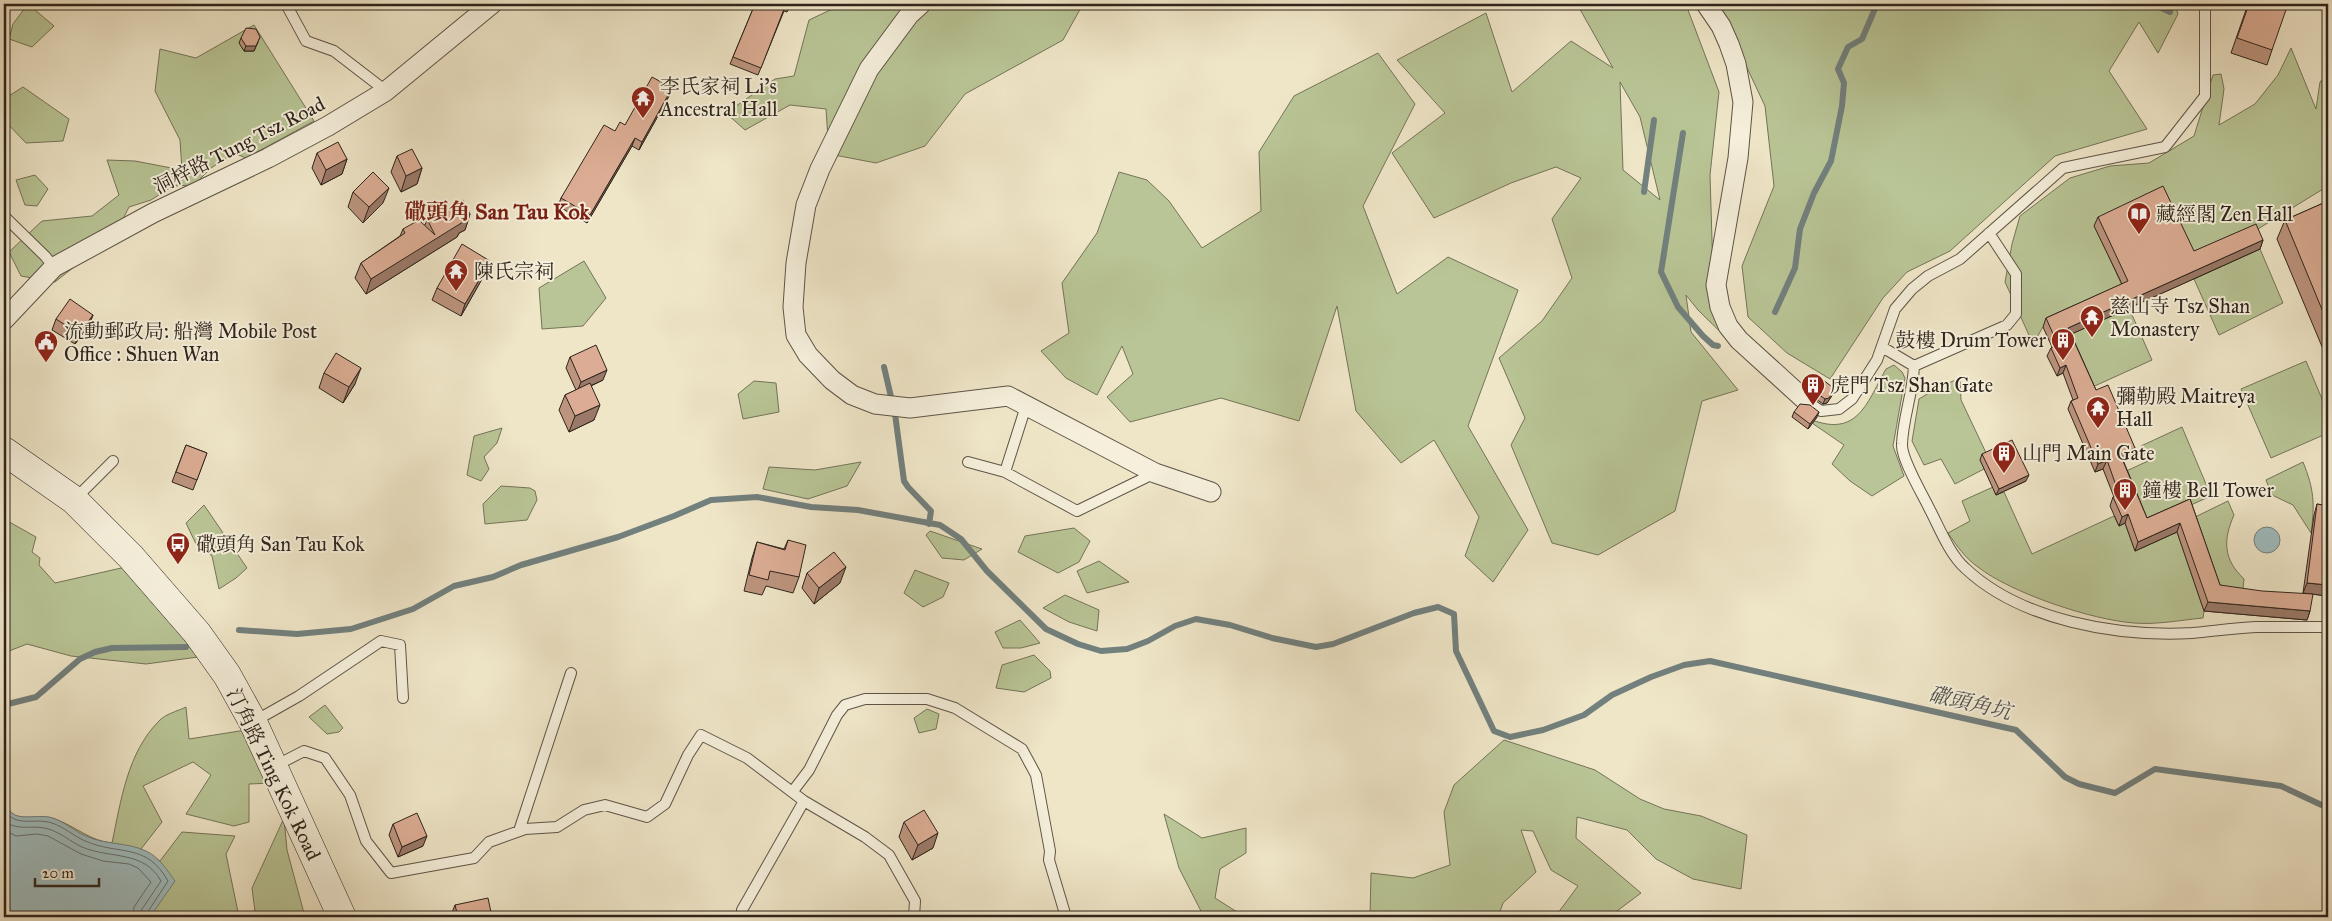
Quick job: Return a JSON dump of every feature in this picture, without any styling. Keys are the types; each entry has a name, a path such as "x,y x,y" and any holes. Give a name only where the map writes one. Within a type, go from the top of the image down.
{"main road":[{"name":"汀角路 Ting Kok Road","path":"4,451 74,500 131,556 197,633 227,676 253,722 342,917"}],"street":[{"name":"洞梓路 Tung Tsz Road","path":"4,320 54,267 153,213 311,136 386,91 492,4"},
{"path":"921,4 909,15 869,69 820,168 806,205 795,272 793,307 796,335 808,354 832,380 852,395 874,404 910,408 1008,396 1155,473 1211,492"},
{"path":"1706,4 1721,26 1729,44 1736,64 1743,102 1738,158 1717,276 1716,285 1720,307 1728,326 1739,340 1805,400"}],"lane":[{"path":"286,4 306,41 334,51 386,91"},
{"path":"1805,400 1821,412 1839,409 1852,399 1877,360 1895,310 1912,289 1928,276 1960,259 2063,168 2165,147 2204,96 2205,4"},
{"path":"4,216 54,267"},
{"path":"1914,366 2007,325 2016,314 2016,274 1989,233"},
{"path":"1882,347 1914,366"},
{"path":"1914,366 1914,384 1902,446 1911,472 1943,536 1964,568 1995,590 2028,608 2078,625 2126,632 2190,633 2255,627 2328,627"},
{"path":"1005,472 1026,406"},
{"path":"74,500 113,461"},
{"path":"968,462 1005,472 1077,511 1155,473"},
{"path":"253,722 299,696 381,641 400,645 403,698"},
{"path":"519,831 571,673"},
{"path":"793,791 809,770 837,714 845,704 866,699 927,699 955,708 1022,749 1036,775 1050,851 1049,860 1066,917"},
{"path":"273,767 304,751 325,758 350,795 366,841 391,873 474,858 488,842 525,829 557,827 584,810 605,804 647,816 664,804 688,755 701,735 747,758 804,801 865,837 889,855 915,901 914,917"},
{"path":"742,910 804,801"}],"green space":[{"path":"28,4 54,26 32,47 9,39 13,24"},
{"path":"843,4 1083,4 1063,40 965,94 925,146 876,163 829,154 826,109 790,105 745,130 726,113 775,79 794,76 809,20"},
{"path":"1577,4 1681,4 1688,10 1719,92 1710,175 1714,305 1749,360 1698,310 1686,295 1691,332 1738,390 1702,401 1675,511 1598,555 1552,543 1511,445 1525,418 1499,358 1542,321 1572,278 1552,219 1581,178 1556,167 1511,183 1434,218 1392,153 1445,113 1397,60 1486,13 1512,92 1571,41 1613,68","holes":["1620,82 1640,117 1660,200 1623,170"]},
{"path":"1717,4 2051,4 2060,8 2063,4 2175,4 2178,14 2158,53 2139,22 2109,71 2147,129 2055,156 1950,251 1907,272 1883,298 1830,379 1787,353 1748,317 1742,266 1774,186 1765,106"},
{"path":"254,25 314,121 246,158 234,153 211,168 194,185 173,186 151,200 129,207 123,219 99,232 79,263 55,282 21,276 9,252 42,221 92,216 119,195 107,160 135,161 182,170 180,140 155,91 160,49 196,58"},
{"path":"2291,48 2316,109 2320,82 2328,73 2328,186 2253,232 2194,259 2095,226 2124,290 2043,327 2033,344 2005,282 2012,244 2020,216 2070,178 2110,166 2149,163 2194,136 2213,75 2221,74 2224,89 2219,125 2255,104 2278,75"},
{"path":"1378,53 1415,104 1363,206 1397,294 1448,257 1518,290 1468,426 1528,530 1493,582 1465,556 1479,517 1434,440 1401,463 1356,411 1337,306 1299,421 1221,398 1130,422 1107,397 1133,374 1122,346 1097,395 1066,378 1041,351 1069,333 1062,283 1097,233 1119,172 1147,180 1169,201 1202,248 1261,211 1259,152 1294,96"},
{"path":"23,87 69,119 63,141 26,143 4,120 4,99"},
{"path":"35,175 48,189 37,206 25,205 16,180"},
{"path":"2260,249 2283,303 2219,335 2194,279"},
{"path":"584,261 606,298 583,326 542,329 539,288"},
{"path":"2129,308 2152,360 2088,389 2065,337"},
{"path":"2306,361 2328,413 2328,433 2271,458 2241,389"},
{"path":"1894,365 1902,372 1905,378 1893,446 1904,476 1872,496 1850,481 1832,464 1844,445 1812,423 1815,421 1842,424 1852,419 1867,403 1886,369"},
{"path":"1960,378 1961,400 1988,457 1984,469 1955,484 1941,459 1924,465 1912,441 1919,399 1937,388"},
{"path":"754,381 776,383 779,412 743,419 738,394"},
{"path":"2182,427 2211,496 2144,526 2122,473 2148,461 2141,446"},
{"path":"502,428 497,443 484,457 489,469 481,481 467,475 474,436"},
{"path":"861,462 847,486 808,499 763,489 769,467 815,470"},
{"path":"2303,462 2313,497 2311,533 2293,505 2272,495 2266,480"},
{"path":"501,486 530,488 535,491 537,500 527,520 485,524 483,504"},
{"path":"1993,487 1996,495 2004,492 2032,554 2114,516 2119,526 2125,523 2135,551 2177,532 2204,611 2203,618 2151,623 2117,621 2053,604 1992,577 1969,560 1948,533 1970,521 1962,501"},
{"path":"2228,501 2234,515 2228,533 2227,549 2232,564 2244,579 2242,597 2217,594 2191,519"},
{"path":"204,505 247,568 219,589 212,556 196,544 186,523"},
{"path":"4,519 36,537 32,552 40,558 39,565 55,583 130,566 198,657 146,664 71,656 27,644 4,653"},
{"path":"1074,528 1090,541 1079,562 1058,573 1018,552 1025,536"},
{"path":"930,531 982,549 964,560 942,558 926,535"},
{"path":"1099,561 1129,582 1087,593 1077,571"},
{"path":"915,570 949,583 943,597 923,607 904,593"},
{"path":"1065,595 1099,610 1097,631 1069,622 1043,608"},
{"path":"1020,620 1040,643 1021,648 1003,648 995,632"},
{"path":"1034,655 1050,671 1051,678 1024,692 996,688 1002,665"},
{"path":"325,705 343,728 339,732 327,734 309,717"},
{"path":"186,707 189,739 246,730 273,783 249,784 249,822 234,826 186,814 211,775 193,762 143,786 162,822 141,849 160,861 182,832 235,836 226,854 239,917 4,917 4,781 10,785 7,804 13,814 21,817 55,819 104,842 112,843 122,794 139,748 148,734 162,719"},
{"path":"927,709 939,714 936,729 919,733 914,718"},
{"path":"1504,740 1595,770 1640,799 1664,809 1701,816 1747,835 1741,889 1693,879 1656,859 1627,830 1577,817 1576,838 1641,893 1609,917 1555,917 1578,886 1551,870 1533,831 1521,830 1536,872 1503,903 1498,917 1370,917 1371,873 1413,878 1450,865 1444,812 1454,785"},
{"path":"1164,814 1202,838 1246,828 1246,853 1220,869 1215,898 1245,917 1204,917 1179,868"},
{"path":"284,818 287,850 305,917 259,917 255,911 252,888"}],"water":[{"path":"2267,527 2276,531 2280,540 2276,549 2267,553 2258,549 2254,540 2258,531"},
{"path":"4,781 10,785 6,803 7,807 15,815 54,818 93,839 139,848 159,860 175,881 150,917 4,917"}],"building":[{"path":"755,4 786,4 761,68 733,57"},
{"path":"2249,4 2288,4 2272,50 2237,38"},
{"path":"246,28 256,29 260,37 256,46 246,46 241,38"},
{"path":"652,77 672,88 642,142 635,138 590,215 561,198 604,125 615,131 620,122 625,125"},
{"path":"338,142 347,159 326,170 317,153"},
{"path":"412,149 422,168 406,176 397,156"},
{"path":"373,172 389,188 369,207 353,192"},
{"path":"2163,186 2194,251 2256,224 2263,240 2068,328 2096,390 2108,385 2135,448 2120,454 2147,518 2190,499 2220,585 2262,591 2313,594 2310,611 2208,602 2180,523 2138,542 2128,514 2122,517 2113,497 2119,494 2107,460 2098,464 2071,401 2078,398 2066,365 2060,368 2051,348 2058,345 2046,318 2128,281 2098,217"},
{"path":"463,200 470,214 462,220 463,222 371,279 361,263 405,233 403,229 419,220 435,235 427,219"},
{"path":"2328,201 2328,324 2285,220"},
{"path":"462,244 490,261 465,304 437,288"},
{"path":"70,299 93,315 79,334 56,319"},
{"path":"596,345 607,370 581,382 570,357"},
{"path":"336,353 361,368 349,387 324,373"},
{"path":"1819,377 1835,389 1829,398 1825,399 1818,394 1813,385"},
{"path":"590,383 600,405 575,416 565,395"},
{"path":"1800,404 1810,405 1819,412 1810,424 1794,412"},
{"name":"山門 Main Gate","path":"2012,440 2029,475 1999,489 1982,454"},
{"path":"186,445 207,453 197,480 176,472"},
{"path":"2317,504 2328,506 2328,585 2307,583"},
{"path":"788,540 806,545 799,577 770,571 768,580 749,575 757,542 785,550"},
{"path":"834,552 846,567 819,588 807,573"},
{"path":"924,810 938,833 918,845 904,822"},
{"path":"417,813 427,836 402,847 393,824"},
{"path":"488,898 492,917 458,917 455,905"}],"waterway":[{"path":"1775,312 1795,268 1800,229 1814,193 1831,161 1842,106 1844,83 1838,69 1848,47 1862,39 1877,4"},
{"path":"2153,4 2170,12"},
{"path":"1644,192 1654,120"},
{"path":"1683,133 1661,272 1678,307 1703,336 1713,345 1718,346"},
{"path":"884,367 895,414 904,481 931,511 929,524"},
{"name":"䃟頭角坑","path":"239,630 297,634 351,629 413,609 454,586 493,577 521,565 618,537 711,500 757,497 811,507 858,510 940,525 961,539 987,571 1046,629 1078,644 1101,651 1127,649 1148,641 1175,626 1196,619 1230,625 1272,638 1316,647 1333,644 1414,613 1438,607 1454,614 1456,651 1494,731 1510,737 1543,730 1584,715 1612,695 1651,677 1684,665 1710,661 2016,730 2065,777 2079,784 2115,793 2155,769 2281,786 2328,808"},
{"path":"4,705 36,697 80,659 95,652 112,648 186,647"}],"place":[{"name":"李氏家祠 Li's Ancestral Hall","path":"643,119"},
{"name":"藏經閣 Zen Hall","path":"2139,235"},
{"name":"陳氏宗祠","path":"456,292"},
{"name":"慈山寺 Tsz Shan Monastery","path":"2092,338"},
{"name":"鼓樓 Drum Tower","path":"2063,361"},
{"name":"流動郵政局: 船灣 Mobile Post Office : Shuen Wan","path":"46,363"},
{"name":"虎門 Tsz Shan Gate","path":"1813,406"},
{"name":"彌勒殿 Maitreya Hall","path":"2098,429"},
{"name":"山門 Main Gate","path":"2004,474"},
{"name":"鐘樓 Bell Tower","path":"2125,511"},
{"name":"䃟頭角 San Tau Kok","path":"178,565"}],"district":[{"name":"䃟頭角 San Tau Kok","path":"497,211"}]}
